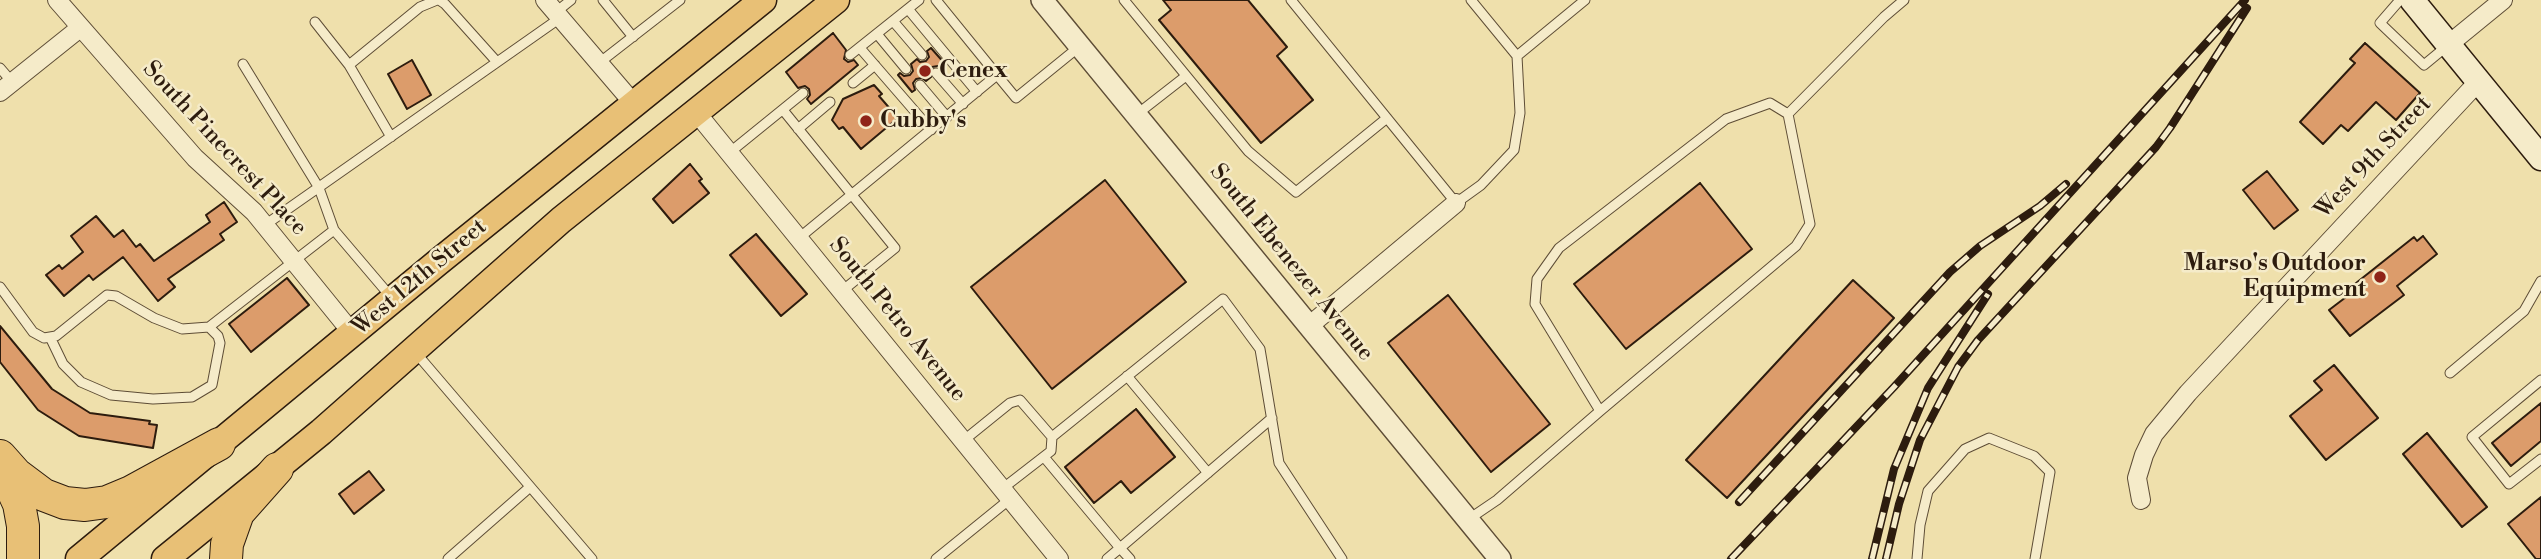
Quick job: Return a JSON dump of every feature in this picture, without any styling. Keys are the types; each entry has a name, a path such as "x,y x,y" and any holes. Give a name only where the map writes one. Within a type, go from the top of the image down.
{"highway":[{"path":"0,456 16,474 44,495 65,503 85,505 107,502 131,492 219,444"},
{"path":"0,464 19,504 23,559"},
{"path":"226,559 227,544 238,513 277,468"}],"main road":[{"name":"West 12th Street","path":"165,559 277,468 561,220 836,0"},
{"path":"2412,0 2541,158"},
{"name":"West 12th Street","path":"79,559 751,6"}],"street":[{"name":"South Pinecrest Place","path":"58,0 195,159 241,198 265,225 353,334"},
{"name":"South Ebenezer Avenue","path":"1042,0 1500,559"},
{"path":"2448,45 2502,0"},
{"path":"554,10 634,104"},
{"path":"6,87 80,28"},
{"name":"West 9th Street","path":"2141,500 2137,478 2154,434 2188,393 2479,82"},
{"name":"South Petro Avenue","path":"696,113 1059,559"},
{"path":"1309,326 1456,202"}],"lane":[{"path":"349,65 420,7 438,0 445,4 497,62"},
{"path":"265,225 497,62 554,10 572,0"},
{"path":"604,0 633,37"},
{"path":"599,63 680,0"},
{"path":"850,55 919,0"},
{"path":"936,0 1016,98 1080,46"},
{"path":"1124,0 1248,151 1296,192 1387,118"},
{"path":"1291,0 1456,202 1481,185 1514,150 1520,113 1517,56 1471,0"},
{"path":"1517,56 1585,0"},
{"path":"1788,114 1884,16 1904,0"},
{"path":"2400,0 2380,23 2424,65 2448,45"},
{"path":"908,9 977,92"},
{"path":"893,21 922,55"},
{"path":"315,22 349,65 391,137"},
{"path":"877,34 906,69"},
{"path":"860,48 931,130"},
{"path":"243,64 319,188 334,230 393,300"},
{"path":"853,83 875,65"},
{"path":"0,68 6,87"},
{"path":"936,73 962,104"},
{"path":"799,238 997,75"},
{"path":"1136,115 1186,76"},
{"path":"920,85 947,117"},
{"path":"729,153 803,93"},
{"path":"798,129 830,102"},
{"path":"1468,520 1497,500 1796,246 1810,224 1788,114 1770,103 1726,119 1559,248 1537,279 1535,304 1600,411"},
{"path":"783,110 895,248 842,291"},
{"path":"0,287 33,332 44,338 56,336 107,296 116,296 142,313 182,329 209,327 334,230"},
{"path":"2450,373 2524,311 2541,281"},
{"path":"1052,437 1223,299 1260,349 1279,463 1342,559"},
{"path":"50,337 63,364 81,382 111,395 153,399 179,398 192,397 212,385 220,343 218,336 209,327"},
{"path":"413,349 592,559"},
{"path":"1127,376 1208,473"},
{"path":"2541,380 2472,437 2509,484 2541,459"},
{"path":"936,559 1051,451 1052,437 1020,400 1010,403 963,441"},
{"path":"1107,559 1272,418"},
{"path":"1917,559 1920,525 1928,491 1965,449 1989,438 2034,456 2050,472 2035,559"},
{"path":"1044,457 1130,559"},
{"path":"449,559 530,487"}],"building":[{"path":"1163,0 1248,0 1287,47 1277,56 1313,100 1261,143 1159,20 1171,10"},
{"path":"833,33 846,50 844,59 848,62 854,60 858,65 811,104 807,99 810,95 809,89 805,86 798,88 786,72"},
{"path":"2365,43 2420,93 2396,120 2376,102 2348,131 2341,125 2323,144 2300,122 2355,63 2350,59"},
{"path":"931,48 946,65 941,68 932,67 929,71 931,77 926,81 922,78 916,79 913,83 915,90 912,92 898,75 910,75 913,71 911,64 917,59 920,62 926,61 929,57 927,51"},
{"path":"412,60 431,95 407,109 388,74"},
{"path":"874,85 882,94 879,96 898,118 861,149 843,127 839,129 832,120 843,99"},
{"path":"690,164 709,193 673,223 653,199"},
{"path":"2267,171 2298,210 2274,229 2243,190"},
{"path":"1105,180 1186,282 1052,389 971,287"},
{"path":"1700,183 1752,249 1626,349 1574,284"},
{"path":"224,202 237,222 220,234 224,240 168,279 175,287 158,301 123,257 93,280 89,275 64,296 46,275 59,265 62,269 83,252 71,236 96,216 114,237 123,230 136,247 140,244 154,261 210,222 206,215"},
{"path":"756,234 807,294 781,316 730,255"},
{"path":"2423,236 2437,254 2397,286 2404,295 2350,336 2329,310 2354,291 2351,287 2414,237 2417,241"},
{"path":"287,278 309,305 251,352 229,324"},
{"path":"1853,280 1894,318 1727,498 1686,460"},
{"path":"1448,295 1550,424 1491,472 1388,343"},
{"path":"0,326 52,389 90,413 150,421 149,424 157,425 153,448 79,436 38,410 0,362"},
{"path":"2334,365 2378,418 2326,460 2290,416 2322,390 2314,381"},
{"path":"2541,403 2541,441 2511,466 2492,443"},
{"path":"1136,409 1175,457 1131,493 1121,481 1094,503 1065,467"},
{"path":"2427,433 2487,507 2462,527 2403,454"},
{"path":"369,471 384,490 354,514 339,494"},
{"path":"2541,497 2541,559 2536,559 2508,524"}],"railway":[{"path":"1731,559 1894,387 2245,0"},
{"path":"1886,559 1899,504 1920,440 1958,367 1978,340 2156,147 2247,8"},
{"path":"1739,502 1950,272 1980,246 2040,206 2066,184"},
{"path":"1872,559 1894,469 1928,388 1988,294"}],"place":[{"name":"Cenex","path":"925,71"},
{"name":"Cubby's","path":"866,121"},
{"name":"Marso's Outdoor Equipment","path":"2380,277"}]}
